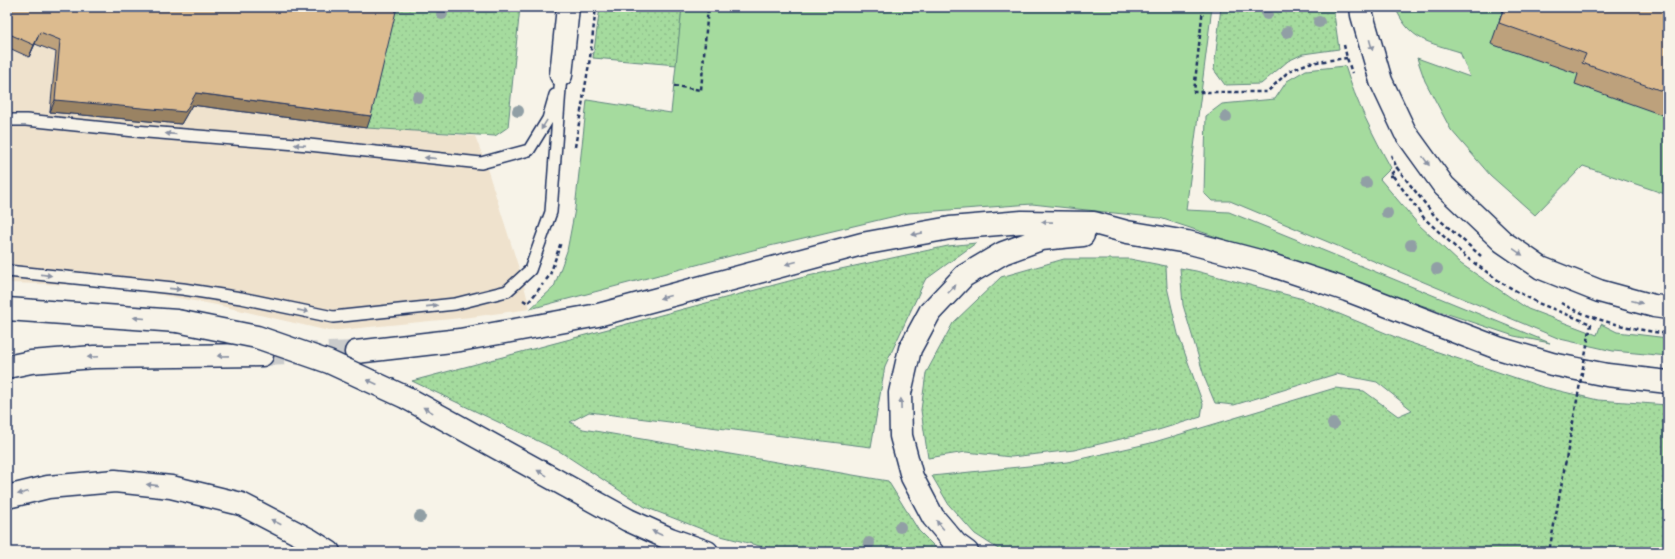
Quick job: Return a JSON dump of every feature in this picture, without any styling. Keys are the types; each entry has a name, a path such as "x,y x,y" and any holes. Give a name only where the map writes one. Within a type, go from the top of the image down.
{"main road":[{"path":"561,75 568,7"},
{"path":"1362,7 1362,14 1381,81 1404,132 1444,186 1503,242 1541,268 1599,291 1654,306 1668,308"},
{"path":"356,352 460,340 598,315 862,244 950,228 1038,222 1094,224 1127,232 1187,242 1259,262 1347,290 1498,348 1552,364 1607,375 1668,382"},
{"path":"967,552 956,544 933,516 912,477 901,436 900,393 910,349 930,312 959,281 964,276 1003,253 1041,239 1127,232"},
{"path":"7,309 177,321 257,337 329,362 407,398 628,520 670,539 707,552"},
{"path":"7,367 31,362 94,357 262,355"},
{"path":"7,497 48,487 115,481 172,486 241,504 310,540 328,552"}],"lane":[{"path":"7,120 26,120 485,162 529,150 548,119 561,75"},
{"path":"7,271 182,289 241,298 333,317 455,304 507,291 530,270 551,212 561,75"}],"path":[{"path":"674,86 701,90 708,7"},
{"path":"1203,7 1194,92 1267,92 1289,71 1309,63 1355,57"},
{"path":"1403,163 1389,176 1393,176 1424,218 1472,261 1502,284 1538,303 1591,324 1549,552"}],"shaded area":[{"path":"7,7 395,7 367,127 475,136 485,162 522,278 530,309 471,317 329,331 217,305 112,286 7,283"}],"green space":[{"path":"395,7 520,7 508,127 495,136 367,128"},
{"path":"600,7 682,7 677,65 593,58"},
{"path":"682,7 1212,7 1186,210 1229,212 1550,343 1514,336 1160,218 1032,204 908,213 753,250 530,309 554,287 567,251 575,209 587,100 671,113"},
{"path":"1221,7 1333,7 1339,49 1303,54 1288,61 1261,84 1225,85 1214,70"},
{"path":"1395,7 1668,7 1668,195 1583,166 1535,215 1490,175 1451,130 1425,81 1417,58 1470,77 1460,52 1438,46 1414,34 1407,27"},
{"path":"1345,66 1365,118 1391,168 1380,179 1418,224 1461,264 1528,309 1597,335 1601,324 1617,332 1668,338 1668,356 1613,351 1560,339 1230,201 1212,201 1204,193 1206,116 1222,104 1275,99 1287,81 1306,70"},
{"path":"976,243 925,280 885,366 871,447 589,412 570,422 583,429 888,481 919,531 940,552 783,552 717,535 645,507 559,451 412,381 808,276 948,246"},
{"path":"1064,259 1130,259 1166,266 1167,287 1178,334 1203,404 1201,417 1155,431 1074,450 1011,457 966,452 928,458 921,410 926,373 953,323 1001,277"},
{"path":"1180,268 1303,299 1405,341 1543,387 1598,400 1668,405 1668,552 1003,552 975,534 949,505 932,476 1067,462 1151,443 1335,388 1364,391 1398,416 1412,410 1377,382 1336,374 1234,405 1215,403 1205,379 1183,305"}],"building":[{"path":"7,7 397,7 371,116 196,93 185,112 55,100 60,40 40,32 34,45 7,33"},
{"path":"1504,7 1668,7 1668,93 1582,63 1586,54 1499,23"}],"tunnel":[{"path":"262,355 356,352"}]}
